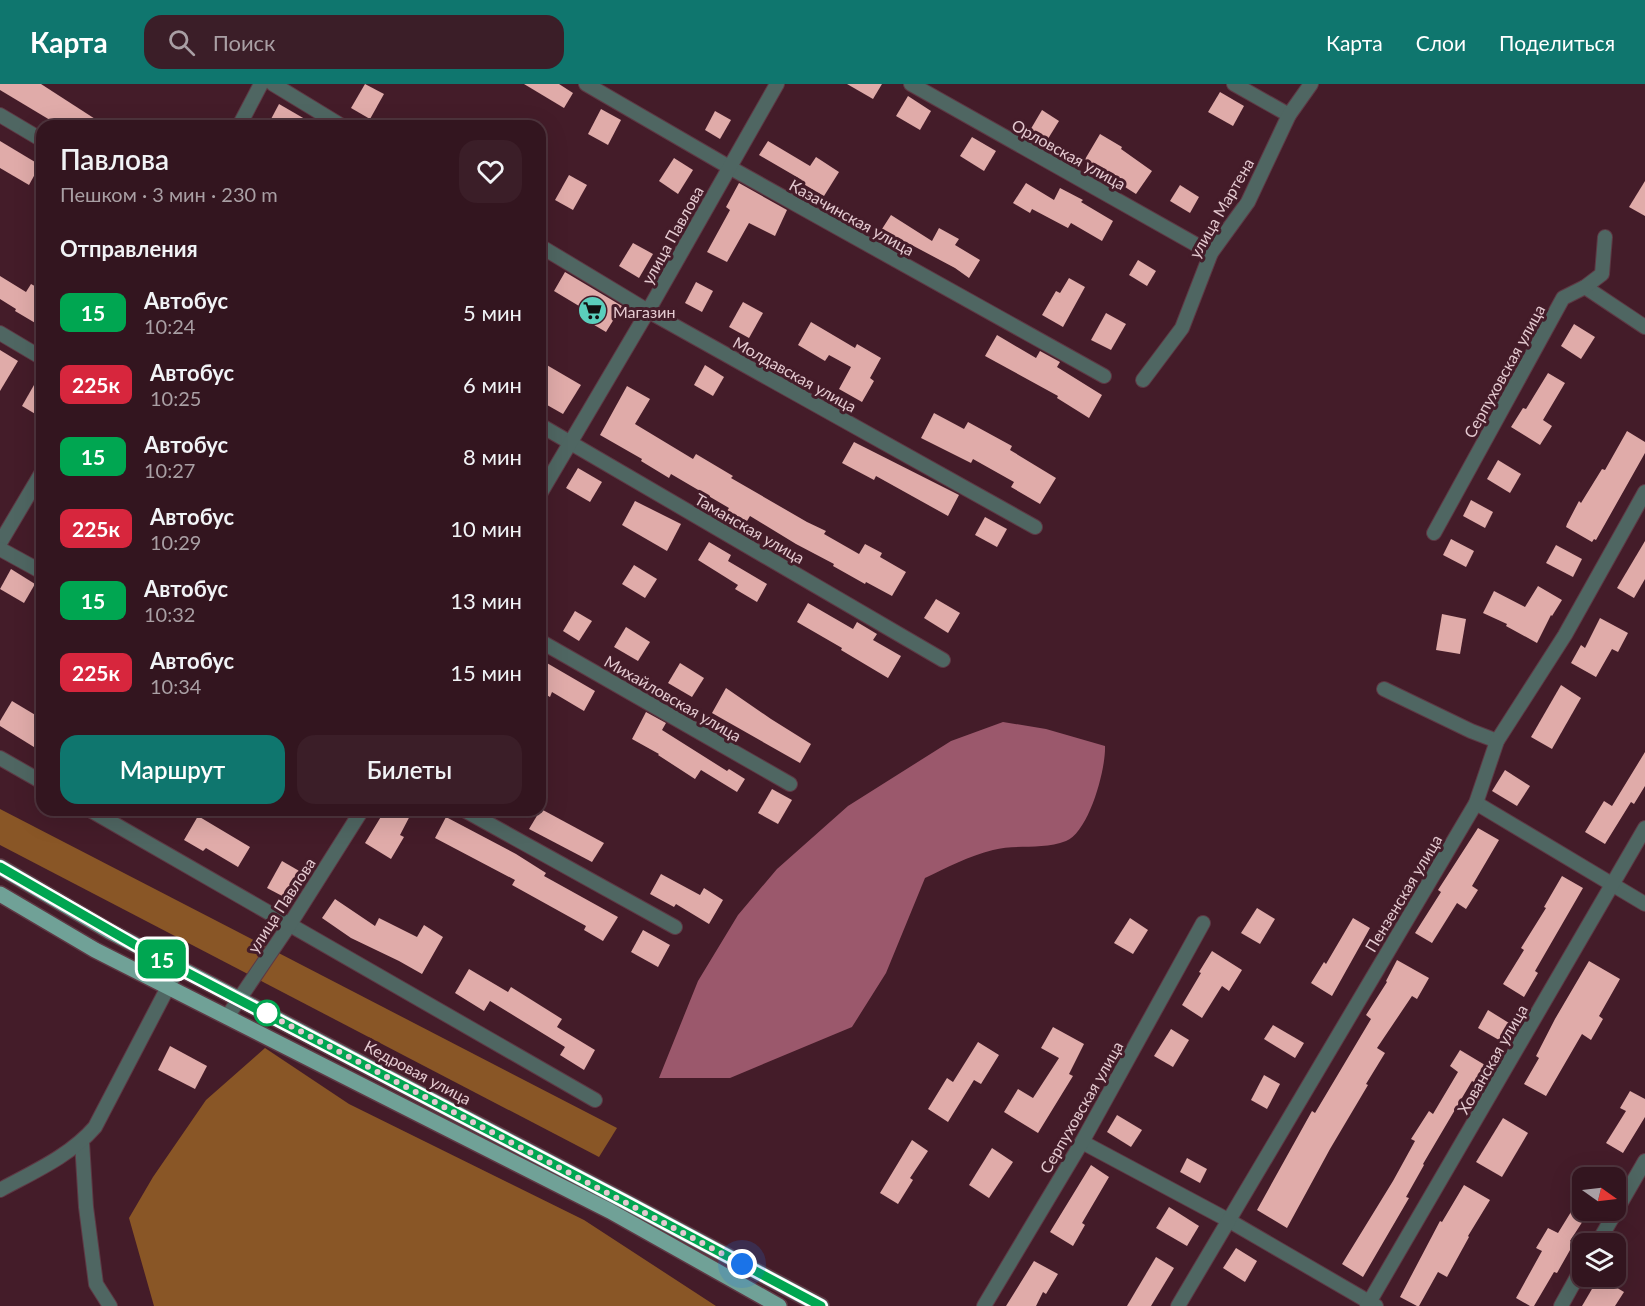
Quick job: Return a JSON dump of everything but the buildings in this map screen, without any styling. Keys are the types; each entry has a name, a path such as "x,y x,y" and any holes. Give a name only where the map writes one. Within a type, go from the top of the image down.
{"main road":[{"name":"Кедровая улица","path":"0,867 178,968 821,1306"},
{"path":"0,894 95,950 610,1211 779,1306"}],"street":[{"path":"242,120 261,84"},
{"path":"273,84 332,120"},
{"name":"Казачинская улица","path":"586,84 729,167 1104,376"},
{"name":"улица Павлова","path":"546,484 648,311 777,84"},
{"name":"Орловская улица","path":"911,84 1211,253"},
{"path":"1234,84 1289,115"},
{"name":"улица Мартена","path":"1143,380 1182,328 1211,253 1248,202 1289,115 1311,84"},
{"path":"0,115 36,136"},
{"name":"Серпуховская улица","path":"1434,533 1563,298 1585,287 1602,274 1605,237"},
{"name":"Молдавская улица","path":"546,250 648,311 1035,527"},
{"path":"1585,287 1645,327"},
{"path":"0,333 36,354"},
{"name":"Таманская улица","path":"546,428 944,660"},
{"path":"0,543 36,482"},
{"name":"Пензенская улица","path":"1178,1306 1476,802 1497,741 1565,635 1645,492"},
{"path":"0,549 36,569"},
{"name":"Михайловская улица","path":"546,644 790,784"},
{"path":"1384,689 1497,741"},
{"path":"0,758 36,779"},
{"path":"1476,802 1645,904"},
{"path":"101,816 595,1100"},
{"name":"улица Павлова","path":"226,1017 290,924 358,816"},
{"path":"475,816 675,927"},
{"name":"Хованская улица","path":"1371,1305 1645,828"},
{"name":"Серпуховская улица","path":"984,1306 1082,1142 1203,923"},
{"path":"0,1190 59,1158 82,1142 95,1127 178,968"},
{"path":"82,1142 86,1207 96,1284 110,1306"},
{"path":"1082,1142 1228,1220 1371,1305"},
{"path":"1603,1233 1645,1161"},
{"path":"1561,1306 1572,1286"}],"shaded area":[{"path":"1003,722 1046,729 1105,746 1103,769 1094,799 1082,826 1074,835 1057,844 1002,848 984,853 958,862 925,878 886,973 852,1027 730,1078 659,1078 698,981 738,915 777,869 848,806 951,741"},
{"path":"0,809 617,1128 599,1157 0,845"},
{"path":"265,1048 349,1104 584,1220 716,1306 154,1306 129,1218 153,1177 206,1100"}],"bus line":[{"name":"15","path":"0,867 144,950 821,1306"}],"place":[{"name":"Магазин","path":"592,311"}],"route":[{"path":"267,1013 260,1010 742,1264"}]}
